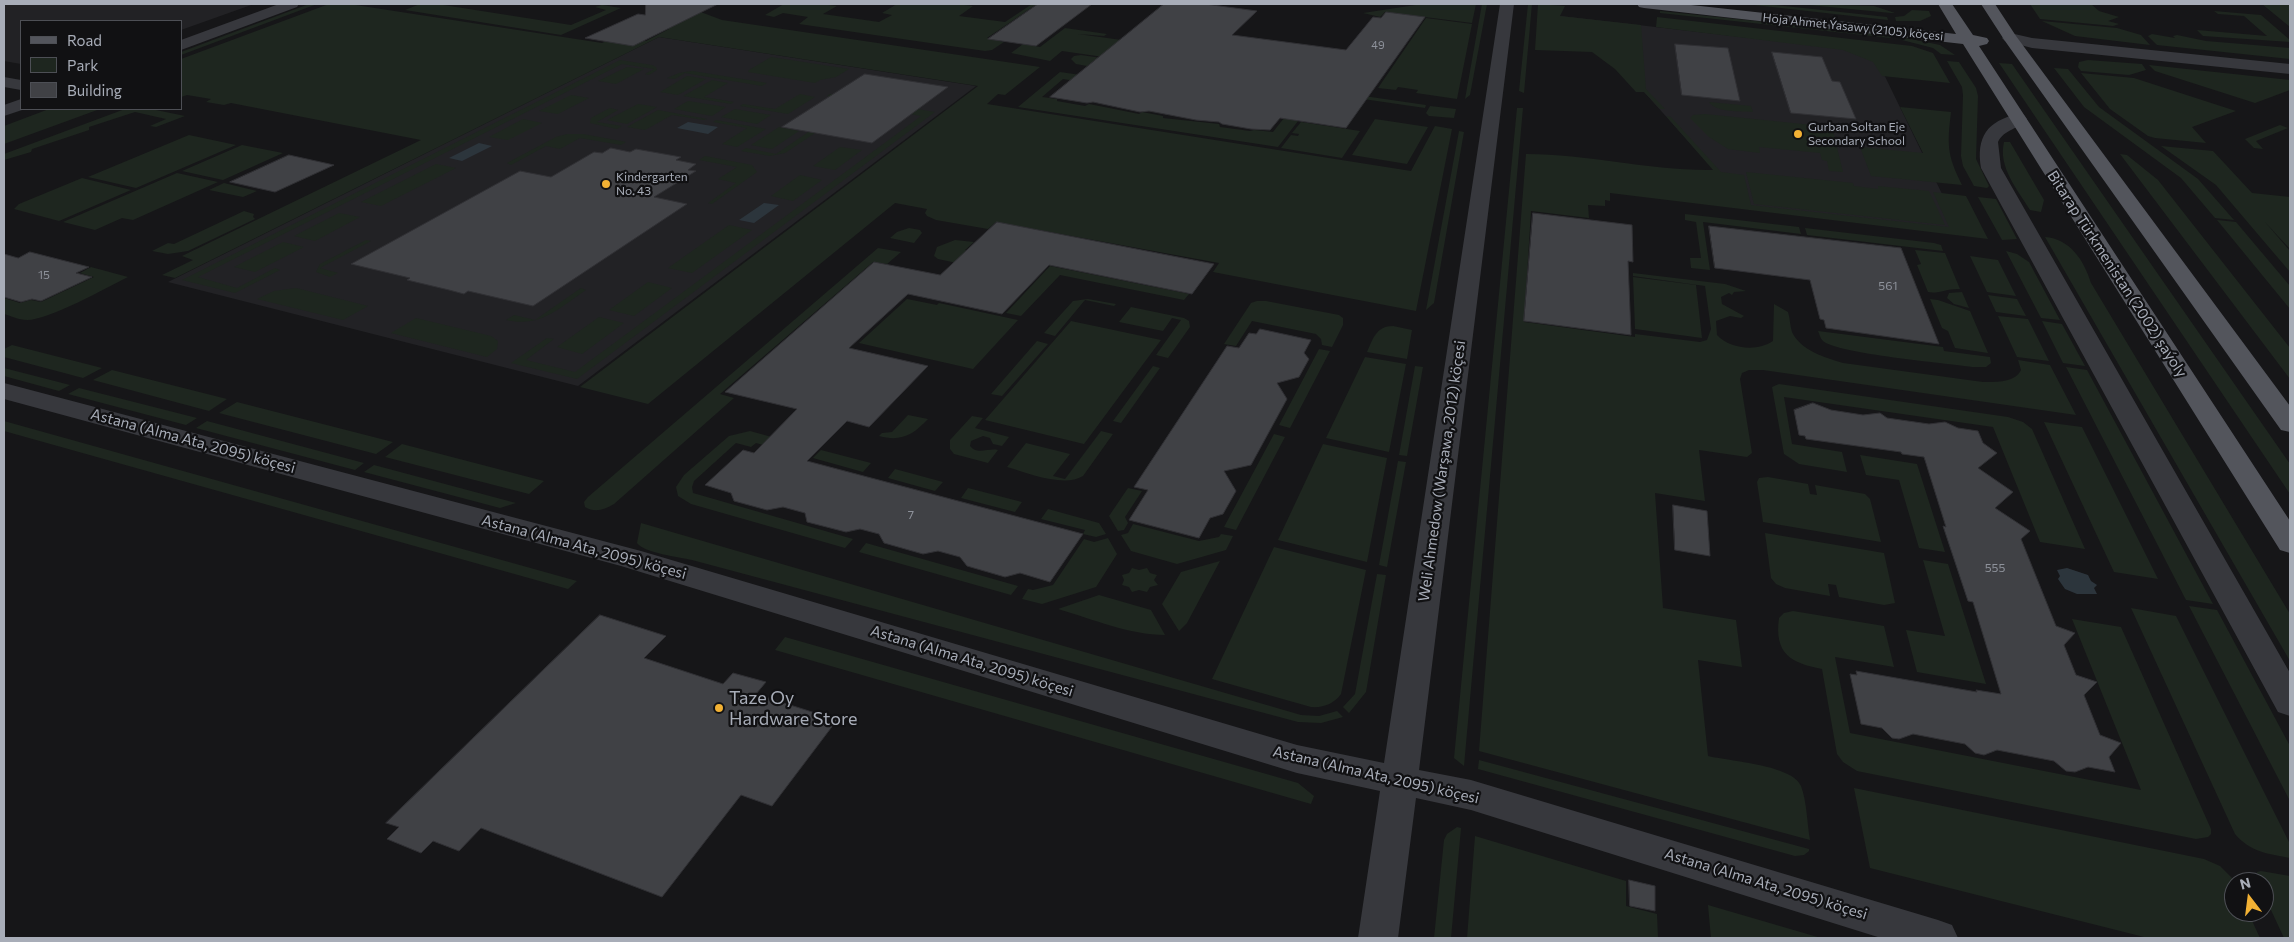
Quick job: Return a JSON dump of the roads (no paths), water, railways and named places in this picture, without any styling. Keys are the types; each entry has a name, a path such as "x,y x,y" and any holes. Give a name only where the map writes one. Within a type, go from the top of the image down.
{"main road":[{"name":"Hoja Ahmet Ýasawy (2105) köçesi","path":"1644,4 1965,36"},
{"name":"Hoja Ahmet Ýasawy (2105) köçesi","path":"1703,4 2019,42"},
{"name":"Bitarap Türkmenistan (2002) şaýoly","path":"1945,4 2290,543"},
{"path":"1988,4 2019,42 2290,424"}],"street":[{"path":"182,45 292,4"},
{"name":"Weli Ahmedow (Warşawa, 2012) köçesi","path":"1378,938 1507,4"},
{"name":"Hoja Ahmet Ýasawy (2105) köçesi","path":"2019,42 2290,69"},
{"path":"4,82 20,85"},
{"path":"4,111 20,104"},
{"path":"2018,119 1995,130 1989,139 1992,168 2290,703"},
{"name":"Astana (Alma Ata, 2095) köçesi","path":"4,391 630,558 1297,759 1470,795 1687,859 1938,938"}],"place":[{"name":"Gurban Soltan Eje Secondary School","path":"1798,134"},
{"name":"Kindergarten No. 43","path":"606,184"},
{"name":"Taze Oy Hardware Store","path":"719,708"}]}
